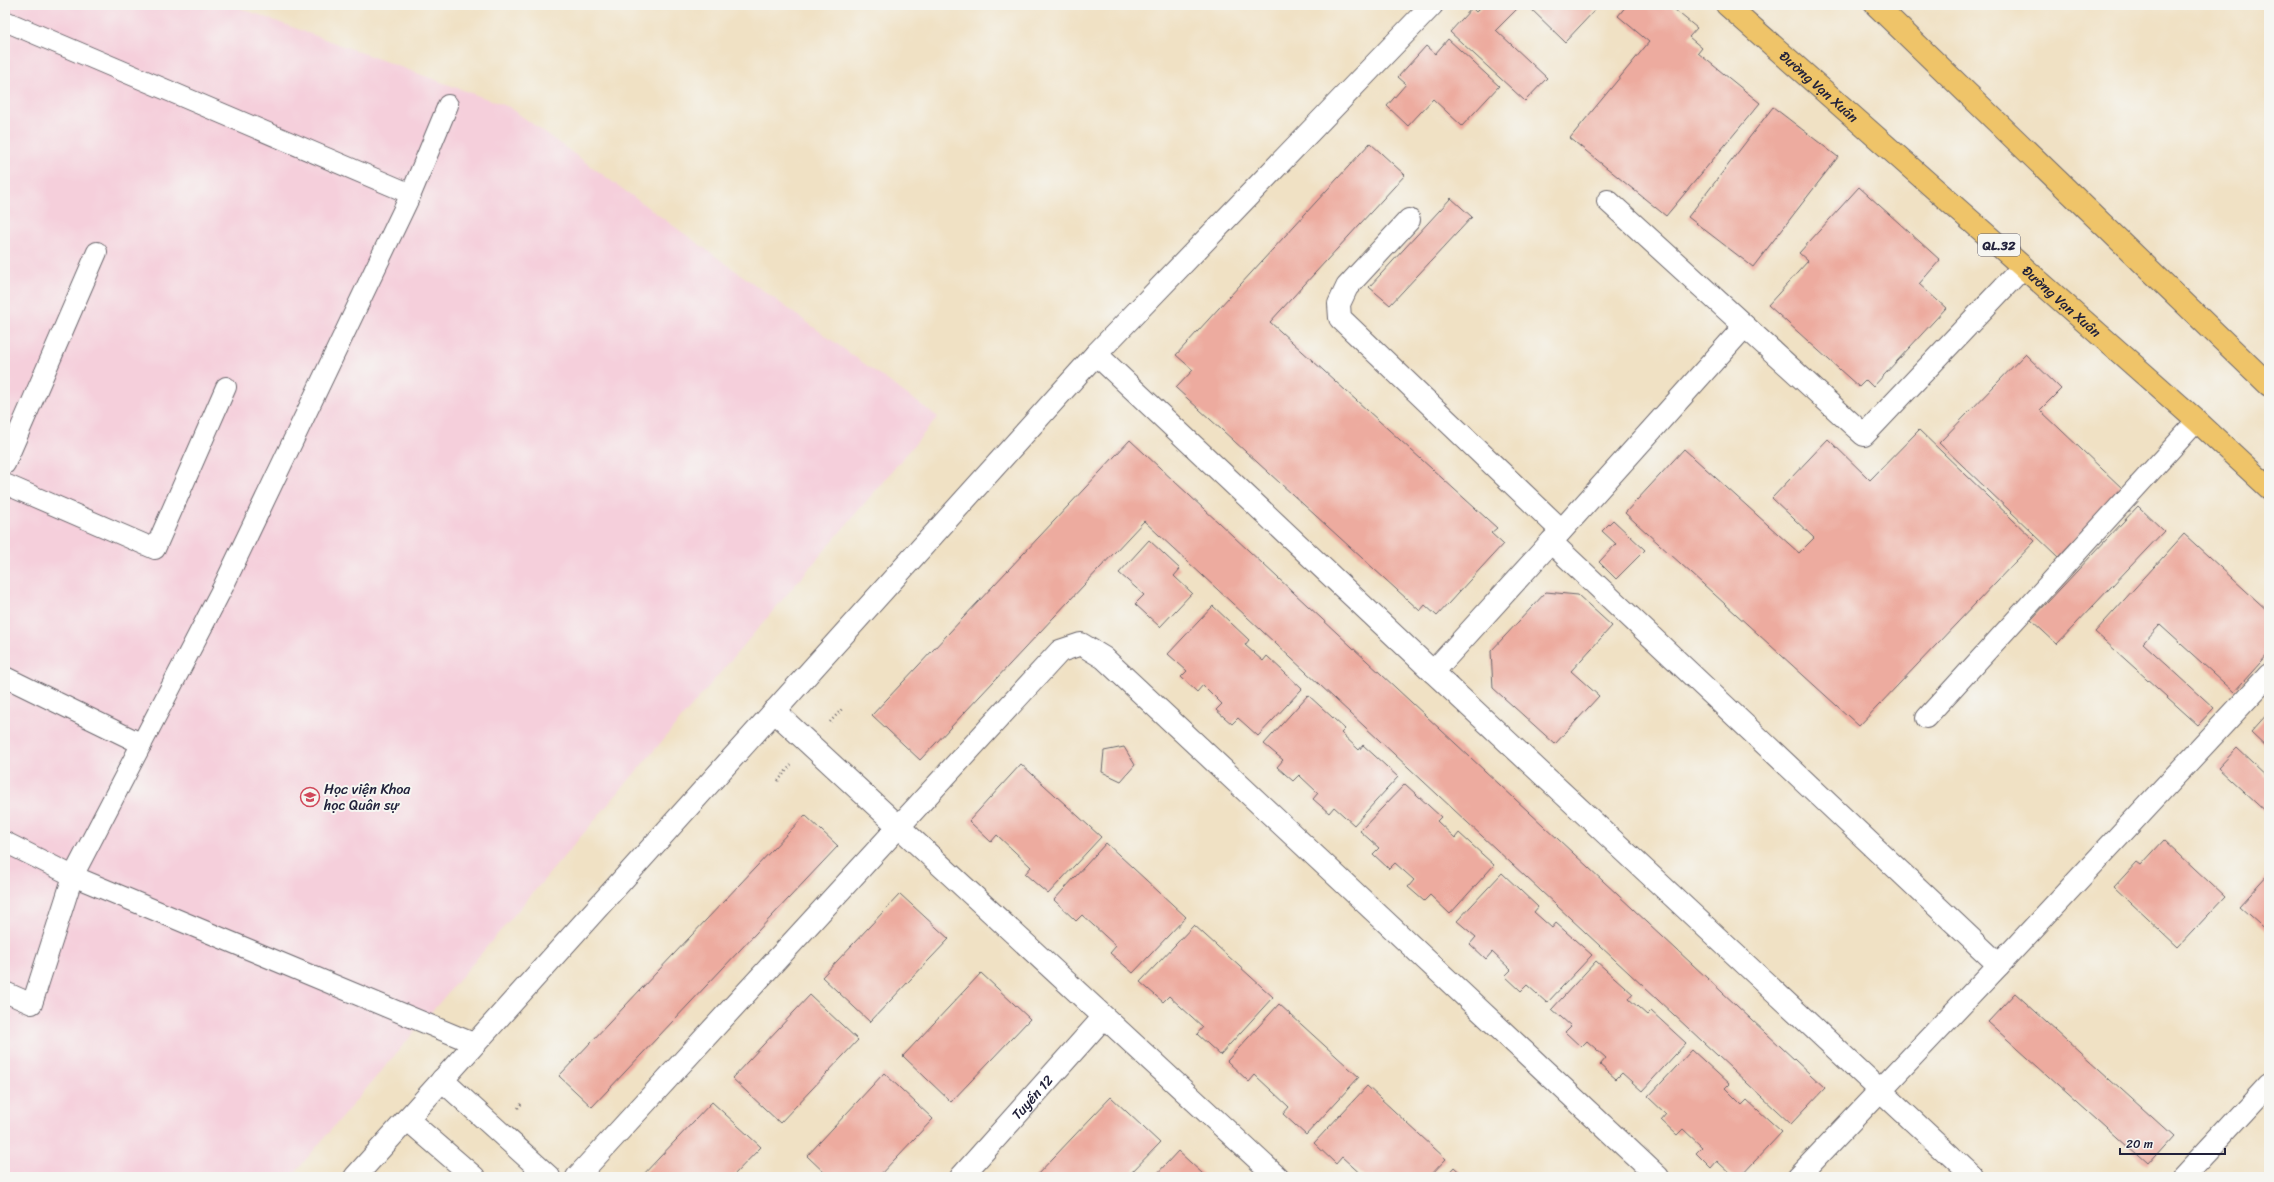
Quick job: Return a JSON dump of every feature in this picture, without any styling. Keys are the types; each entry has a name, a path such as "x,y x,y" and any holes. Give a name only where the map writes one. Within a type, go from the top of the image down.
{"highway":[{"name":"Đường Vạn Xuân","path":"1727,5 2198,420 2269,488"},
{"path":"1876,5 2269,385"}],"street":[{"path":"354,1177 1096,354 1432,5"},
{"path":"1608,201 1744,327 1864,435 2023,267"},
{"path":"1409,220 1347,287 1339,304 1340,318 1556,536 1999,965"},
{"path":"1432,672 1744,327"},
{"path":"1096,354 1432,672 1879,1091 1973,1177"},
{"path":"577,1177 1060,651 1081,644 1104,658 1658,1177"},
{"path":"1798,1177 1999,965 2269,675"},
{"path":"774,711 900,826 1103,1018 1277,1177"},
{"name":"Tuyến 12","path":"961,1177 1103,1018"},
{"path":"442,1080 549,1177"},
{"path":"2184,1177 2269,1085"},
{"path":"407,1119 474,1177"}],"lane":[{"path":"5,21 411,194"},
{"path":"5,992 32,1004 73,876 223,587 411,194 448,104"},
{"path":"5,464 97,252"},
{"path":"5,484 154,549 226,387"},
{"path":"1926,718 2198,420"},
{"path":"5,677 142,744"},
{"path":"5,842 73,876 473,1044"}],"shaded area":[{"name":"Học viện Khoa học Quân sự","path":"5,5 232,5 509,107 938,417 291,1177 5,1177"}],"building":[{"path":"1483,5 1521,5 1496,30 1547,78 1525,101 1450,32 1472,8 1476,12"},
{"path":"1527,5 1590,5 1595,10 1565,42"},
{"path":"1627,5 1669,5 1697,28 1689,37 1702,48 1698,53 1760,103 1666,216 1570,138 1649,42 1618,16"},
{"path":"1448,39 1499,86 1462,126 1433,99 1408,126 1387,106 1406,84 1398,77 1426,46 1435,54"},
{"path":"1773,107 1838,157 1753,267 1688,217"},
{"path":"1370,143 1405,175 1270,322 1497,528 1491,533 1503,544 1437,616 1425,605 1420,611 1176,388 1193,370 1176,355"},
{"path":"1859,187 1940,260 1919,284 1946,308 1873,387 1866,380 1859,387 1768,305 1808,261 1799,253"},
{"path":"1451,198 1472,217 1390,305 1369,287"},
{"path":"2025,354 2061,389 2040,410 2123,489 2058,557 1939,443"},
{"path":"1919,430 2035,541 1859,726 1625,513 1684,449 1799,553 1814,538 1772,498 1828,439 1870,480"},
{"path":"1130,440 1825,1088 1791,1124 1144,521 920,760 872,715"},
{"path":"2138,506 2164,531 2057,644 2031,620"},
{"path":"1613,520 1645,550 1616,579 1599,562 1616,544 1602,531"},
{"path":"2184,534 2269,612 2269,653 2234,692 2160,625 2143,643 2214,708 2198,725 2095,632"},
{"path":"1149,540 1180,569 1174,576 1192,593 1160,627 1135,604 1144,595 1119,573"},
{"path":"1546,592 1578,595 1612,626 1571,671 1599,696 1555,744 1493,688 1491,651"},
{"path":"1213,606 1249,640 1245,645 1263,661 1267,656 1302,689 1258,736 1238,718 1232,724 1216,710 1222,704 1203,685 1197,692 1181,677 1187,671 1168,654"},
{"path":"1308,695 1345,729 1341,733 1359,750 1363,745 1398,777 1354,825 1334,807 1329,813 1313,799 1318,793 1299,775 1293,781 1277,767 1283,760 1264,744"},
{"path":"2269,712 2269,749 2251,732"},
{"path":"1124,747 1135,765 1121,781 1102,772 1104,751"},
{"path":"2237,748 2269,778 2269,815 2218,768"},
{"path":"1021,764 1101,837 1048,894 1025,874 1031,867 997,835 991,842 969,821"},
{"path":"1405,784 1441,817 1437,821 1455,838 1459,833 1494,865 1450,914 1430,895 1424,901 1408,887 1414,880 1395,863 1389,869 1373,854 1379,848 1360,831"},
{"path":"805,815 838,846 592,1107 559,1076"},
{"path":"2164,840 2225,897 2178,947 2114,887 2137,862 2141,865"},
{"path":"1106,843 1186,917 1133,973 1110,953 1116,946 1082,915 1076,921 1054,900"},
{"path":"1502,873 1538,907 1534,912 1552,928 1556,923 1592,955 1547,1003 1527,985 1521,991 1505,976 1511,970 1492,952 1486,959 1470,944 1476,937 1457,921"},
{"path":"2269,873 2269,933 2239,906"},
{"path":"900,894 949,939 870,1022 822,977"},
{"path":"1194,925 1273,997 1220,1055 1197,1034 1203,1027 1169,996 1163,1002 1140,982"},
{"path":"1596,961 1633,994 1629,999 1647,1015 1651,1011 1686,1043 1642,1091 1622,1073 1616,1079 1600,1065 1606,1058 1587,1041 1581,1047 1565,1032 1571,1026 1552,1009"},
{"path":"981,973 1030,1019 951,1102 903,1056"},
{"path":"2015,993 2173,1136 2147,1165 1988,1022"},
{"path":"810,995 858,1040 780,1123 732,1078"},
{"path":"1279,1004 1359,1077 1306,1135 1283,1114 1289,1107 1255,1075 1249,1082 1227,1061"},
{"path":"1692,1050 1729,1084 1725,1088 1742,1105 1747,1100 1782,1132 1740,1177 1734,1177 1717,1161 1711,1168 1696,1153 1702,1147 1683,1129 1677,1135 1661,1120 1666,1114 1648,1097"},
{"path":"884,1073 933,1119 878,1177 829,1177 807,1156"},
{"path":"1367,1086 1446,1159 1429,1177 1364,1177 1342,1157 1336,1164 1314,1143"},
{"path":"1111,1097 1160,1143 1127,1177 1035,1177"},
{"path":"712,1102 761,1147 732,1177 641,1177"},
{"path":"1178,1151 1203,1174 1200,1177 1154,1177"},
{"path":"1454,1167 1465,1177 1445,1177"}],"place":[{"name":"Học viện Khoa học Quân sự","path":"310,797"}]}
